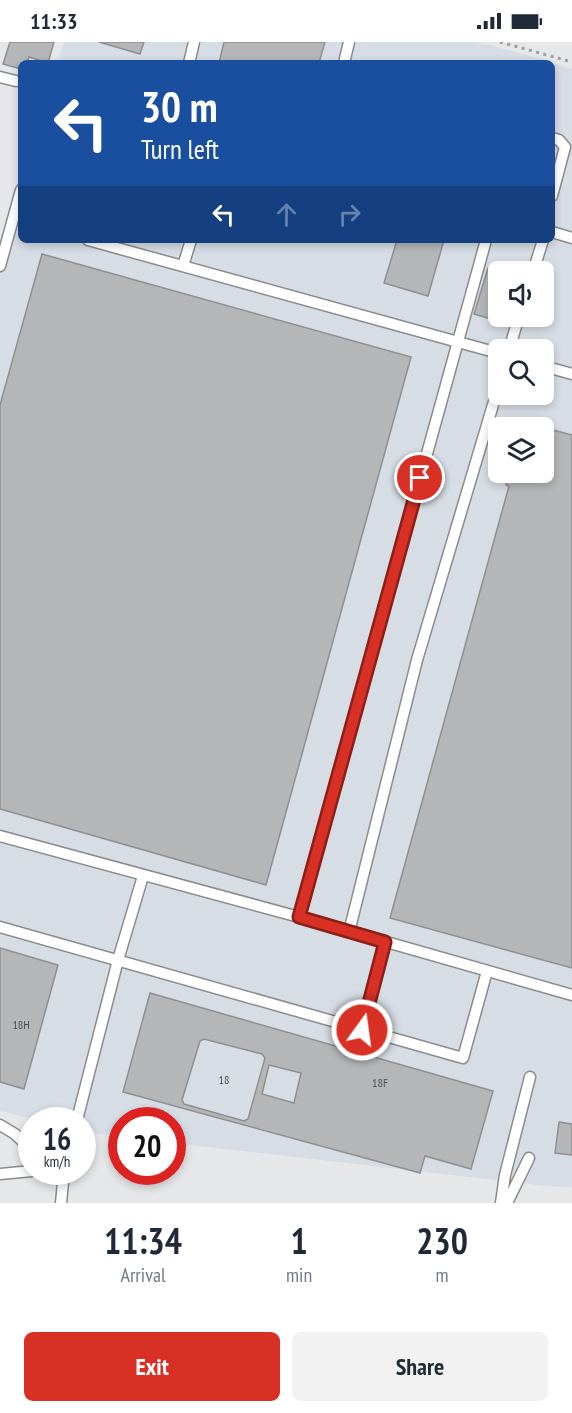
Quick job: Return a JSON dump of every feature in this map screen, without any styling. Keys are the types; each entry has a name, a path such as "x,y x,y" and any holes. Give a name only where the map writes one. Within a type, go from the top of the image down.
{"lane":[{"path":"190,60 194,42"},
{"path":"345,60 349,42"},
{"path":"0,77 16,81"},
{"path":"555,139 565,147 555,185"},
{"path":"0,266 17,221"},
{"path":"555,233 572,238"},
{"path":"99,243 488,350"},
{"path":"183,266 190,243"},
{"path":"299,917 485,243"},
{"path":"536,261 542,243"},
{"path":"554,369 572,374"},
{"path":"349,932 417,660 493,405"},
{"path":"0,836 299,917 572,995"},
{"path":"80,1107 118,960 143,876"},
{"path":"0,927 463,1058 487,971"},
{"path":"362,1030 385,942"},
{"path":"501,1203 505,1175 530,1077"},
{"path":"0,1125 18,1137"},
{"path":"507,1203 529,1158"},
{"path":"0,1174 18,1173"},
{"path":"61,1185 61,1203"}],"path":[{"path":"500,42 572,62"}],"shaded area":[{"path":"64,42 476,42 543,60 59,60"},
{"path":"555,64 572,69 572,1187 186,1144 186,1107 108,1107 108,1135 96,1133 96,1107 18,1107 18,1115 0,1111 0,253 18,194 18,243 555,243"}],"building":[{"path":"10,42 54,42 49,60 29,57 28,60 18,60 18,68 3,64"},
{"path":"99,42 144,42 140,54"},
{"path":"224,42 325,42 320,60 220,60"},
{"path":"396,243 443,243 428,296 384,283"},
{"path":"42,254 411,357 266,885 0,809 0,405"},
{"path":"488,268 488,318 474,314"},
{"path":"554,430 572,435 572,968 390,918 509,486 506,483 554,483"},
{"path":"0,948 58,965 24,1089 0,1082"},
{"path":"150,993 493,1091 471,1169 425,1156 420,1173 186,1109 186,1107 178,1107 123,1092","holes":["269,1065 301,1073 294,1103 262,1094"]},
{"path":"204,1039 262,1054 265,1058 248,1119 244,1121 184,1104 182,1100 200,1041"},
{"path":"559,1122 572,1124 572,1155 555,1153"}],"route":[{"path":"362,1030 385,942 299,917 420,478"}]}
